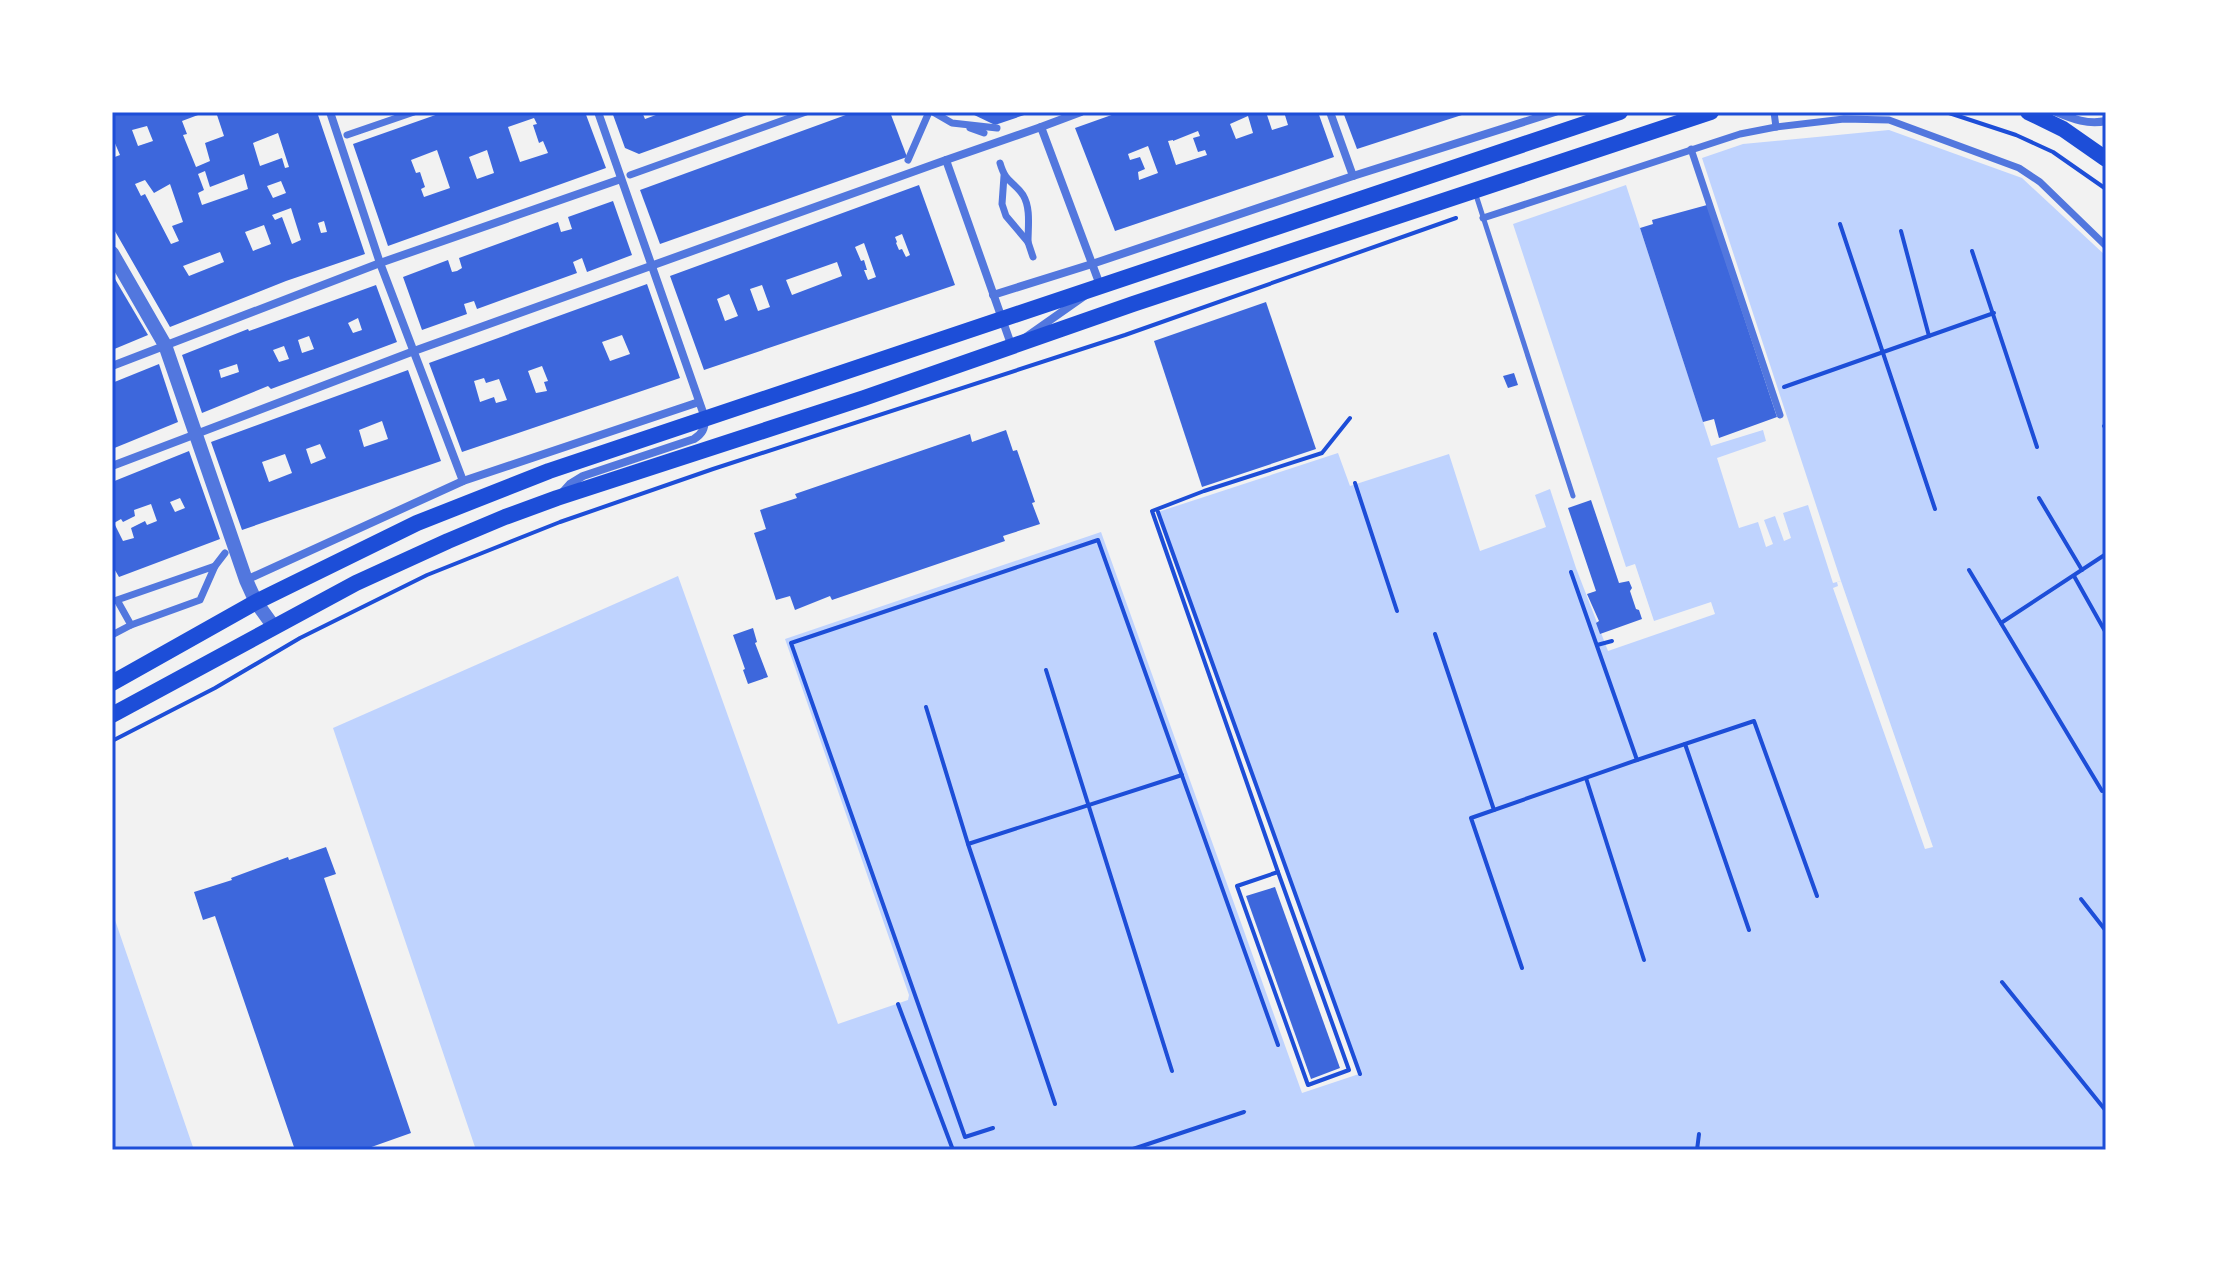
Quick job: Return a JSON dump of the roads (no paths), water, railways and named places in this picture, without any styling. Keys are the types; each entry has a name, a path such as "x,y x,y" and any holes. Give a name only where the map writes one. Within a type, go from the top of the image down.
{"main road":[{"path":"112,683 256,602 417,523 702,410 1002,320 1620,112"},
{"path":"112,715 356,583 448,541 557,498 712,449 1133,304 1711,112"},
{"path":"2028,112 2063,129 2106,159"}],"street":[{"path":"330,112 343,137 380,263 463,481"},
{"path":"343,137 414,112"},
{"path":"557,498 583,476 694,439 702,434 705,426 626,177 598,112"},
{"path":"112,366 380,263 806,112"},
{"path":"908,160 931,112 952,123 984,133"},
{"path":"112,466 414,351 1081,112"},
{"path":"1330,112 1353,176"},
{"path":"993,295 1555,112"},
{"path":"1774,112 1776,127"},
{"path":"2056,112 2082,122 2095,124 2106,121"},
{"path":"1483,218 1740,134 1844,119 1889,120 2019,168 2040,182 2106,246"},
{"path":"952,123 997,128"},
{"path":"946,160 1012,347 1100,285 1041,127"},
{"path":"1691,149 1780,415"},
{"path":"1000,163 1004,176 1002,204 1006,216 1028,242"},
{"path":"1004,176 1023,196 1028,209 1028,242 1033,257"},
{"path":"112,253 165,345 246,580 256,602 274,627"},
{"path":"246,580 463,481 702,410"},
{"path":"112,635 200,600 215,566 225,553"},
{"path":"117,600 215,566"},
{"path":"112,591 131,625"},
{"path":"200,600 206,610"}],"lane":[{"path":"1474,190 1573,496"}],"water":[{"path":"1889,130 2022,178 2106,256 2106,1150 476,1150 333,728 678,576 838,1024 908,1000 909,995 785,639 1101,532 1302,1093 1359,1074 1158,512 1338,453 1350,486 1449,454 1480,551 1546,527 1535,495 1550,489 1608,651 1715,614 1711,602 1654,621 1635,564 1626,567 1513,224 1626,185 1711,446 1763,430 1766,441 1717,458 1739,528 1758,522 1766,547 1773,544 1764,520 1775,516 1784,541 1791,538 1783,513 1808,505 1833,583 1841,581 1702,158 1743,144"},
{"path":"112,909 115,920 194,1150 112,1150"}]}
